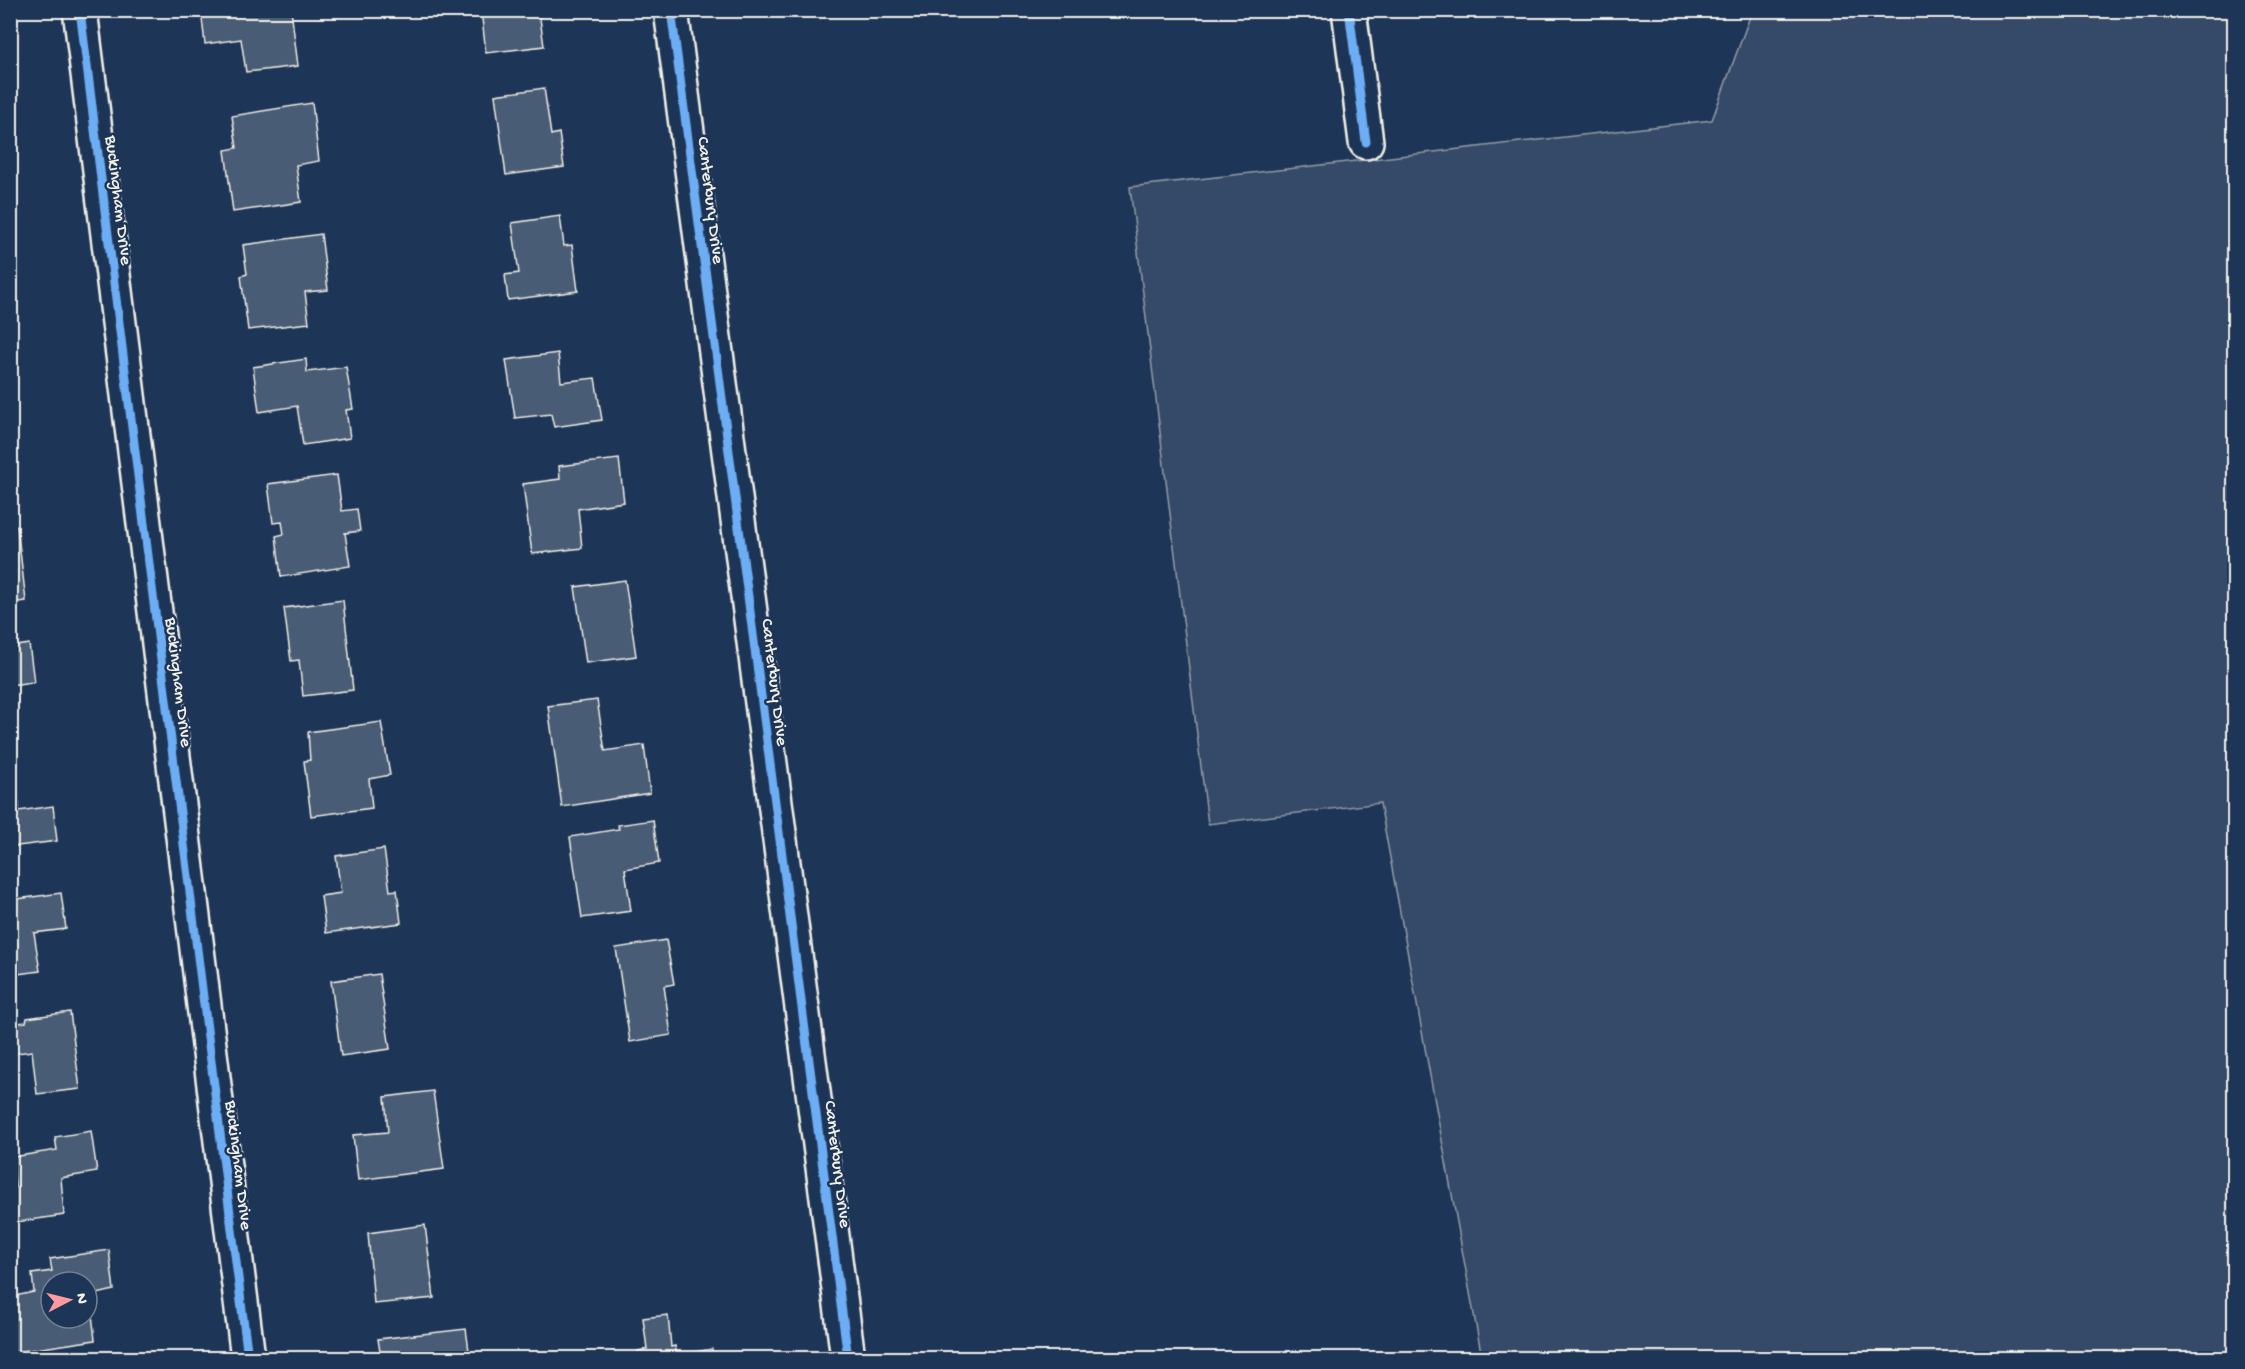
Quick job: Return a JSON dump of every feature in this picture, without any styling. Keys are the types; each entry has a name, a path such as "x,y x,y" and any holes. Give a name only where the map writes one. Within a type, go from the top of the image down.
{"street":[{"name":"Buckingham Drive","path":"80,10 248,1359"},
{"name":"Canterbury Drive","path":"671,10 848,1359"},
{"path":"1349,10 1366,142"}],"shaded area":[{"path":"1752,11 2234,11 2234,1358 1482,1358 1380,803 1208,824 1130,187 1712,120"}],"building":[{"path":"201,10 291,10 298,66 246,72 241,39 205,44"},
{"path":"481,10 528,10 529,14 539,12 544,46 486,53"},
{"path":"544,88 551,135 559,133 564,167 506,175 495,95"},
{"path":"312,103 319,161 296,165 301,202 233,212 225,150 237,148 232,116"},
{"path":"560,216 564,246 572,245 578,291 508,300 505,275 519,273 512,223"},
{"path":"321,234 328,290 305,292 309,323 248,330 241,276 247,274 243,245"},
{"path":"558,353 561,382 595,378 602,420 554,427 551,414 515,418 506,360"},
{"path":"306,359 307,372 346,367 353,409 346,410 350,438 303,445 297,406 259,412 253,367"},
{"path":"619,459 624,502 578,509 582,548 532,554 523,484 560,479 559,466"},
{"path":"337,475 342,511 357,509 360,531 345,533 350,566 281,577 276,536 284,534 282,522 273,523 268,484"},
{"path":"17,526 26,601 10,603 10,527"},
{"path":"625,580 636,656 586,663 575,587"},
{"path":"343,600 353,690 303,696 299,660 291,661 284,608"},
{"path":"29,644 34,682 10,685 10,647"},
{"path":"597,700 605,751 644,745 650,793 562,807 548,706"},
{"path":"381,722 390,775 369,779 372,808 311,816 304,761 310,760 308,732"},
{"path":"10,777 14,803 19,803 19,811 53,806 57,841 10,847"},
{"path":"653,820 659,863 625,869 631,911 582,918 570,837 619,829 618,825"},
{"path":"384,849 390,891 397,890 401,923 326,933 321,896 341,893 336,856"},
{"path":"61,893 66,929 34,933 40,971 10,975 10,900"},
{"path":"666,940 674,984 664,986 671,1035 630,1042 616,948"},
{"path":"379,974 390,1049 341,1056 331,981"},
{"path":"70,1012 80,1089 37,1094 32,1051 10,1054 10,1024 26,1022 27,1018"},
{"path":"433,1091 444,1169 358,1180 353,1135 388,1132 385,1097"},
{"path":"91,1131 97,1172 61,1178 64,1215 10,1223 10,1188 15,1187 13,1157 57,1150 55,1137"},
{"path":"425,1225 434,1298 374,1304 368,1233"},
{"path":"109,1250 114,1290 99,1294 99,1270 52,1270 50,1259"},
{"path":"39,1273 39,1330 94,1330 95,1340 10,1353 10,1297 34,1292 32,1274"},
{"path":"668,1315 671,1347 675,1346 677,1355 712,1349 714,1358 638,1358 638,1351 647,1349 643,1318"},
{"path":"466,1329 470,1358 381,1358 378,1339"}],"cycle path":[{"path":"80,10 248,1358"},
{"path":"671,10 848,1358"},
{"path":"1349,10 1366,142"}]}
